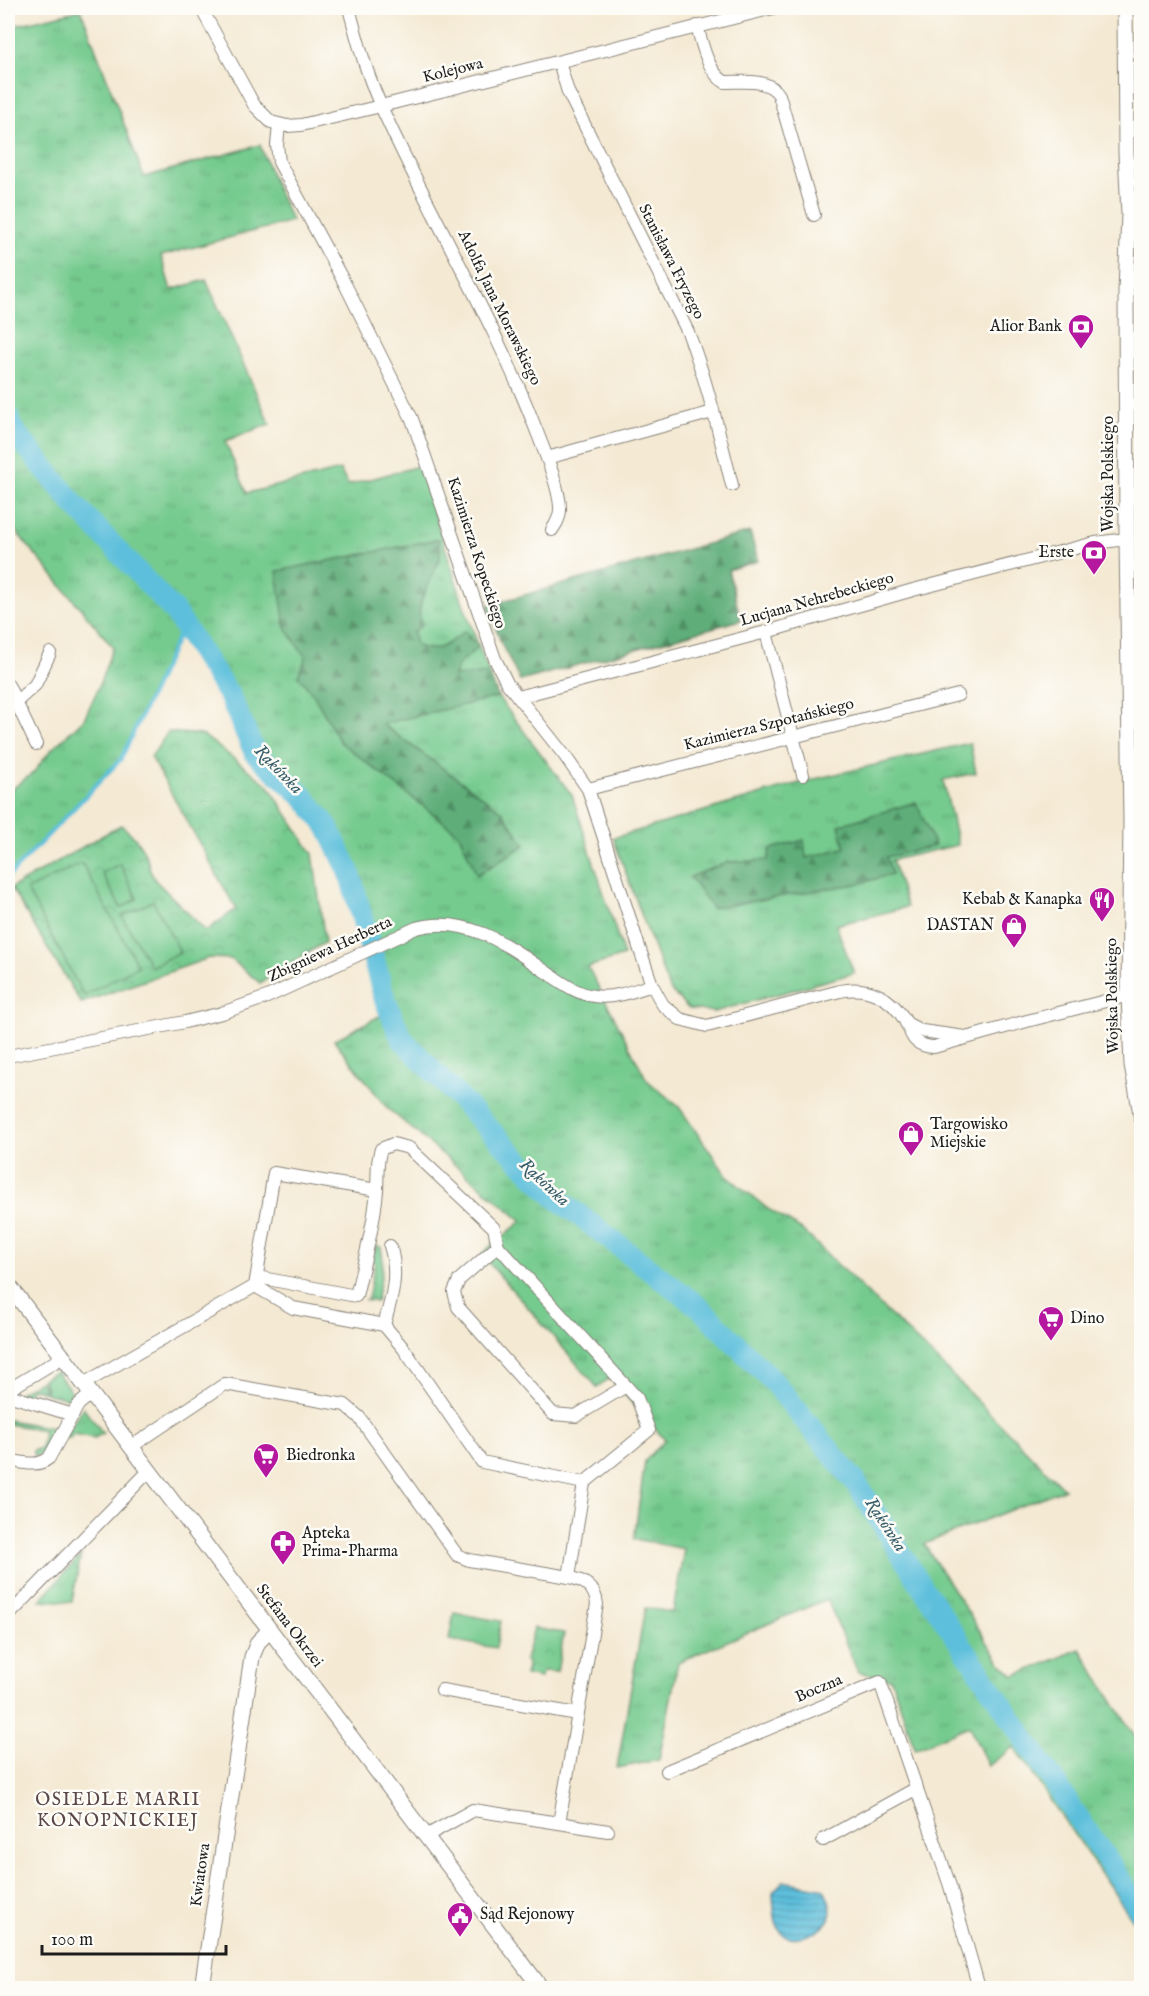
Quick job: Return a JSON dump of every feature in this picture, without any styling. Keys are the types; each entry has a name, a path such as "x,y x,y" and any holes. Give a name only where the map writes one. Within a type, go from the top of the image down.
{"street":[{"path":"201,8 254,105 271,122 279,125"},
{"name":"Adolfa Jana Morawskiego","path":"349,8 365,69 381,106 522,393 547,458 560,504 559,517 552,530"},
{"name":"Kolejowa","path":"279,125 301,125 773,8"},
{"name":"Wojska Polskiego","path":"1125,8 1126,152 1135,214 1126,291 1127,539 1136,794 1129,996 1132,1065 1142,1119"},
{"path":"698,26 713,73 719,79 724,82 766,84 775,88 814,215"},
{"name":"Stanisława Fryzego","path":"559,62 568,92 688,332 713,412 732,485"},
{"name":"Kazimierza Kopeckiego","path":"279,125 277,145 279,162 346,286 412,419 488,642 501,673 588,789 652,985 663,1005 680,1019 698,1025 720,1024 851,989 870,991 890,1001 906,1023 922,1031 968,1037 1129,996"},
{"path":"547,458 713,412"},
{"name":"Lucjana Nehrebeckiego","path":"518,697 982,572 1095,543 1127,539"},
{"path":"766,632 803,775"},
{"path":"12,706 35,685 50,653"},
{"path":"8,685 12,706 36,744"},
{"name":"Kazimierza Szpotańskiego","path":"588,789 793,735 958,695"},
{"name":"Zbigniewa Herberta","path":"8,1056 222,1013 267,997 421,927 455,926 483,933 500,941 565,985 588,995 613,996 652,985"},
{"path":"8,1460 38,1464 49,1458 87,1389 256,1282 356,1296 369,1242 377,1190 378,1157 381,1149 393,1144 409,1148 494,1228 498,1246 637,1398 649,1430 584,1483 569,1577"},
{"path":"256,1282 274,1173 377,1190"},
{"path":"384,1325 394,1281 394,1259 390,1246"},
{"path":"498,1246 459,1280 454,1292 458,1307 553,1414 576,1416 626,1386"},
{"path":"256,1282 293,1308 384,1325 404,1349 482,1462 584,1483"},
{"name":"Stefana Okrzei","path":"8,1284 541,1989"},
{"path":"8,1390 63,1358"},
{"path":"131,1447 225,1384 345,1405 359,1417 457,1555 469,1560 569,1577 590,1586 597,1604 559,1823"},
{"path":"8,1395 73,1415"},
{"path":"8,1616 149,1471"},
{"name":"Kwiatowa","path":"202,1989 252,1657 258,1642 270,1630"},
{"name":"Boczna","path":"667,1771 880,1682 950,1886 979,1989"},
{"path":"442,1690 578,1714"},
{"path":"822,1840 917,1788"},
{"path":"426,1836 473,1810 608,1831"}],"green space":[{"path":"81,10 144,177 260,145 292,221 161,256 171,290 206,280 270,424 225,441 247,493 340,470 348,485 419,466 466,612 498,697 572,795 624,956 588,967 647,1080 679,1107 727,1176 768,1209 802,1230 944,1367 1064,1489 924,1544 1000,1662 1014,1676 1080,1649 1136,1738 1141,1735 1141,1848 1134,1851 1141,1863 1141,1932 1014,1747 988,1766 969,1726 915,1749 891,1679 858,1672 827,1599 678,1662 659,1760 617,1768 645,1608 673,1612 684,1549 634,1539 645,1461 665,1440 610,1378 597,1387 481,1254 522,1221 387,1108 334,1040 389,1011 349,872 327,826 305,798 255,753 230,697 183,626 121,759 8,877 8,792 34,772 50,751 84,719 113,647 8,522 8,27"},
{"path":"750,532 758,561 728,570 741,620 520,681 501,643 488,605"},
{"path":"439,539 440,558 425,591 420,609 422,625 413,632 416,645 437,649 465,631 478,647 459,664 454,676 489,673 498,697 382,724 502,811 525,845 477,875 459,834 340,742 313,694 298,676 306,658 285,626 277,571"},
{"path":"168,732 203,735 268,785 313,854 325,942 260,983 231,959 209,958 81,1003 11,888 121,825 140,844 156,881 206,931 236,909 151,757"},
{"path":"970,743 976,773 943,780 958,845 892,860 907,907 836,925 854,973 714,1012 689,1009 669,989 613,838 806,781"},
{"path":"916,802 935,846 886,857 892,874 862,883 712,908 690,877 727,862 768,860 770,849 804,840 806,858 845,848 839,825"},
{"path":"82,863 138,966 84,996 27,890"},
{"path":"120,864 137,899 121,908 102,873"},
{"path":"153,901 180,952 151,967 122,916"},
{"path":"375,1246 381,1247 383,1260 376,1302 364,1300 368,1299 375,1262 372,1261"},
{"path":"56,1371 76,1398 75,1400 47,1394 43,1379"},
{"path":"41,1380 45,1392 31,1388 28,1396 19,1393"},
{"path":"83,1407 103,1433 95,1438 73,1434 70,1438 64,1438"},
{"path":"8,1420 53,1428 55,1433 44,1453 35,1457 33,1454 33,1450 41,1449 44,1430 8,1424"},
{"path":"81,1555 72,1602 40,1600"},
{"path":"454,1613 501,1621 496,1648 449,1640"},
{"path":"534,1628 564,1633 557,1672 542,1671 541,1678 525,1675 528,1662 525,1660"}],"water":[{"path":"783,1881 824,1889 831,1913 822,1927 809,1935 794,1938 779,1930 774,1910 773,1892"}],"waterway":[{"name":"Rakówka","path":"8,417 10,426 73,503 174,611 230,697 255,753 305,798 327,826 349,871 385,1000 402,1039 554,1196 699,1307 772,1380 856,1483 923,1588 1142,1914"},
{"path":"8,877 121,759 183,626"}],"place":[{"name":"Alior Bank","path":"1081,350"},
{"name":"Erste","path":"1094,576"},
{"name":"Kebab & Kanapka","path":"1102,923"},
{"name":"DASTAN","path":"1014,949"},
{"name":"Targowisko Miejskie","path":"911,1157"},
{"name":"Dino","path":"1051,1342"},
{"name":"Biedronka","path":"266,1479"},
{"name":"Apteka Prima-Pharma","path":"283,1566"},
{"name":"Sąd Rejonowy","path":"460,1938"}],"district":[{"name":"OSIEDLE MARII KONOPNICKIEJ","path":"118,1810"}]}
